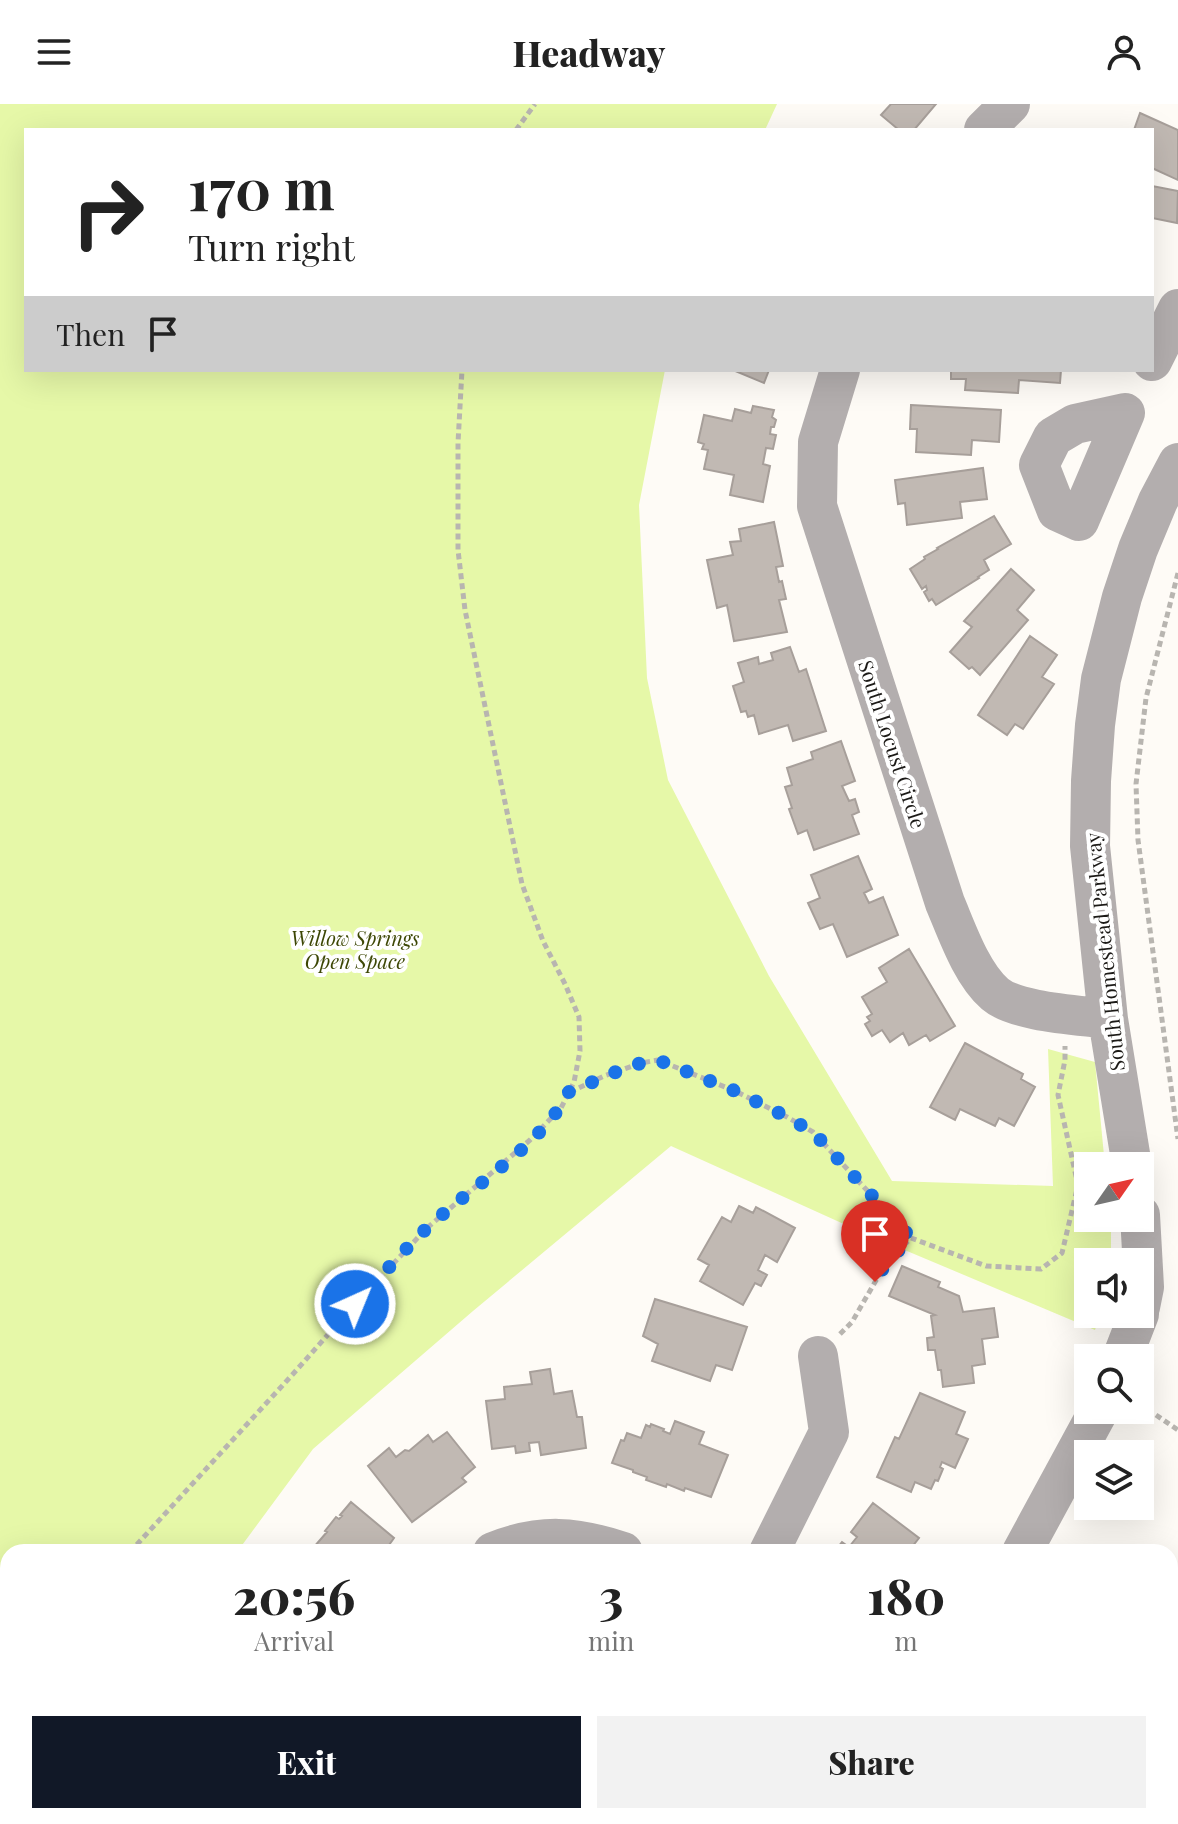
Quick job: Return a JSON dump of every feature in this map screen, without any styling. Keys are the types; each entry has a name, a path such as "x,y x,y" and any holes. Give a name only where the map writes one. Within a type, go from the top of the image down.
{"street":[{"path":"986,128 1010,104"},
{"path":"1154,357 1178,309"},
{"name":"South Locust Circle","path":"839,372 818,442 817,506 945,903 973,966 996,995 1022,1007 1108,1019"},
{"path":"1125,413 1146,372"},
{"name":"South Homestead Parkway","path":"1130,1152 1108,1019 1090,846 1095,725 1101,679 1122,597 1158,501 1178,463"},
{"path":"773,1544 829,1432 818,1356"},
{"path":"1026,1544 1091,1424"},
{"path":"514,1544 565,1538 600,1544"}],"path":[{"path":"517,128 535,104"},
{"path":"137,1544 427,1228 530,1140 561,1108 574,1082 580,1051 579,1017 543,941 522,884 465,610 458,550 462,372"},
{"path":"1178,573 1146,698 1136,784 1138,840 1178,1139"},
{"path":"569,1092 641,1063 658,1060 735,1091 813,1132 911,1238 986,1266 1041,1269 1062,1253 1078,1185 1058,1095 1065,1060 1065,1013"},
{"path":"818,1356 852,1322 886,1263 911,1238"},
{"path":"1156,1415 1178,1430"}],"green space":[{"name":"Willow Springs Open Space","path":"0,104 777,104 766,128 24,128 24,372 665,372 639,505 647,678 668,780 769,976 892,1181 1053,1186 1048,1049 1095,1062 1104,1152 1074,1152 1074,1232 1111,1232 1111,1248 1074,1248 1074,1321 857,1230 671,1146 313,1449 243,1544 0,1544"}],"building":[{"path":"891,104 936,104 916,128 897,128 881,115"},
{"path":"1140,113 1178,130 1178,180 1154,169 1154,128 1135,128"},
{"path":"1154,186 1178,191 1177,223 1154,218"},
{"path":"738,372 768,372 764,383"},
{"path":"951,372 1061,372 1060,383 1019,380 1018,393 965,390 966,379 951,379"},
{"path":"911,405 1001,410 999,442 972,440 971,455 916,452 917,429 910,429"},
{"path":"753,406 774,410 772,417 776,420 770,434 776,435 773,449 766,448 763,464 770,466 763,502 730,495 734,475 704,469 708,450 702,449 704,444 698,442 704,415 732,421 735,409 751,413"},
{"path":"983,468 987,499 960,502 962,518 907,525 905,503 898,504 895,480"},
{"path":"994,516 1011,544 984,560 989,570 979,578 936,605 932,599 929,601 924,592 926,586 922,589 910,569 937,548"},
{"path":"774,522 783,566 776,567 786,599 779,600 787,632 734,641 727,605 717,608 707,560 733,555 730,542 741,541 739,529"},
{"path":"1011,569 1034,590 1017,610 1028,620 980,675 950,652 972,627 964,621"},
{"path":"1030,636 1057,655 1042,677 1054,684 1023,729 1015,724 1007,735 978,715"},
{"path":"790,647 799,672 806,669 826,731 793,741 788,725 759,734 754,715 748,717 746,711 741,712 733,686 744,682 738,663 758,657 759,664 773,660 771,653"},
{"path":"841,741 855,781 842,786 849,801 855,799 859,812 852,815 859,834 814,850 807,830 798,834 789,809 792,808 785,787 792,785 787,768 813,759 811,752"},
{"path":"858,856 872,889 864,893 869,903 883,897 898,935 847,957 833,924 820,929 808,903 820,898 811,875"},
{"path":"909,949 955,1026 930,1041 926,1035 909,1045 903,1033 890,1042 882,1030 872,1036 865,1024 872,1014 862,997 887,982 879,968"},
{"path":"965,1043 1023,1074 1021,1079 1035,1087 1014,1126 999,1118 995,1126 960,1109 955,1120 930,1107"},
{"path":"739,1206 753,1213 756,1207 795,1228 777,1262 765,1255 758,1270 767,1275 761,1286 755,1283 743,1305 700,1281 709,1265 698,1259 722,1217 731,1222"},
{"path":"902,1266 940,1282 938,1287 959,1296 963,1312 994,1308 998,1337 982,1339 985,1364 972,1366 974,1383 943,1387 935,1350 928,1350 927,1338 934,1337 931,1316 935,1315 889,1296"},
{"path":"655,1299 747,1327 732,1370 716,1365 710,1381 652,1361 658,1344 643,1336"},
{"path":"550,1369 554,1394 572,1391 577,1417 582,1417 586,1448 541,1455 539,1442 529,1443 530,1451 516,1453 515,1446 492,1449 486,1401 505,1399 504,1387 532,1384 530,1372"},
{"path":"920,1393 965,1412 956,1434 968,1439 955,1468 942,1462 940,1467 943,1469 931,1489 915,1482 911,1492 877,1477"},
{"path":"675,1421 704,1432 699,1444 728,1455 711,1497 667,1484 666,1487 612,1463 627,1433 641,1438 646,1425 650,1427 651,1424 670,1434"},
{"path":"447,1432 475,1467 462,1478 466,1482 412,1522 368,1466 389,1448 396,1457 405,1450 409,1451 428,1435 433,1442"},
{"path":"351,1502 394,1538 390,1544 317,1544"},
{"path":"873,1503 919,1538 914,1544 851,1544 857,1537 851,1532"}],"route":[{"path":"355,1304 427,1228 530,1140 561,1108 569,1092 623,1069 658,1060 735,1091 813,1132 911,1238 886,1263 875,1282"}]}
